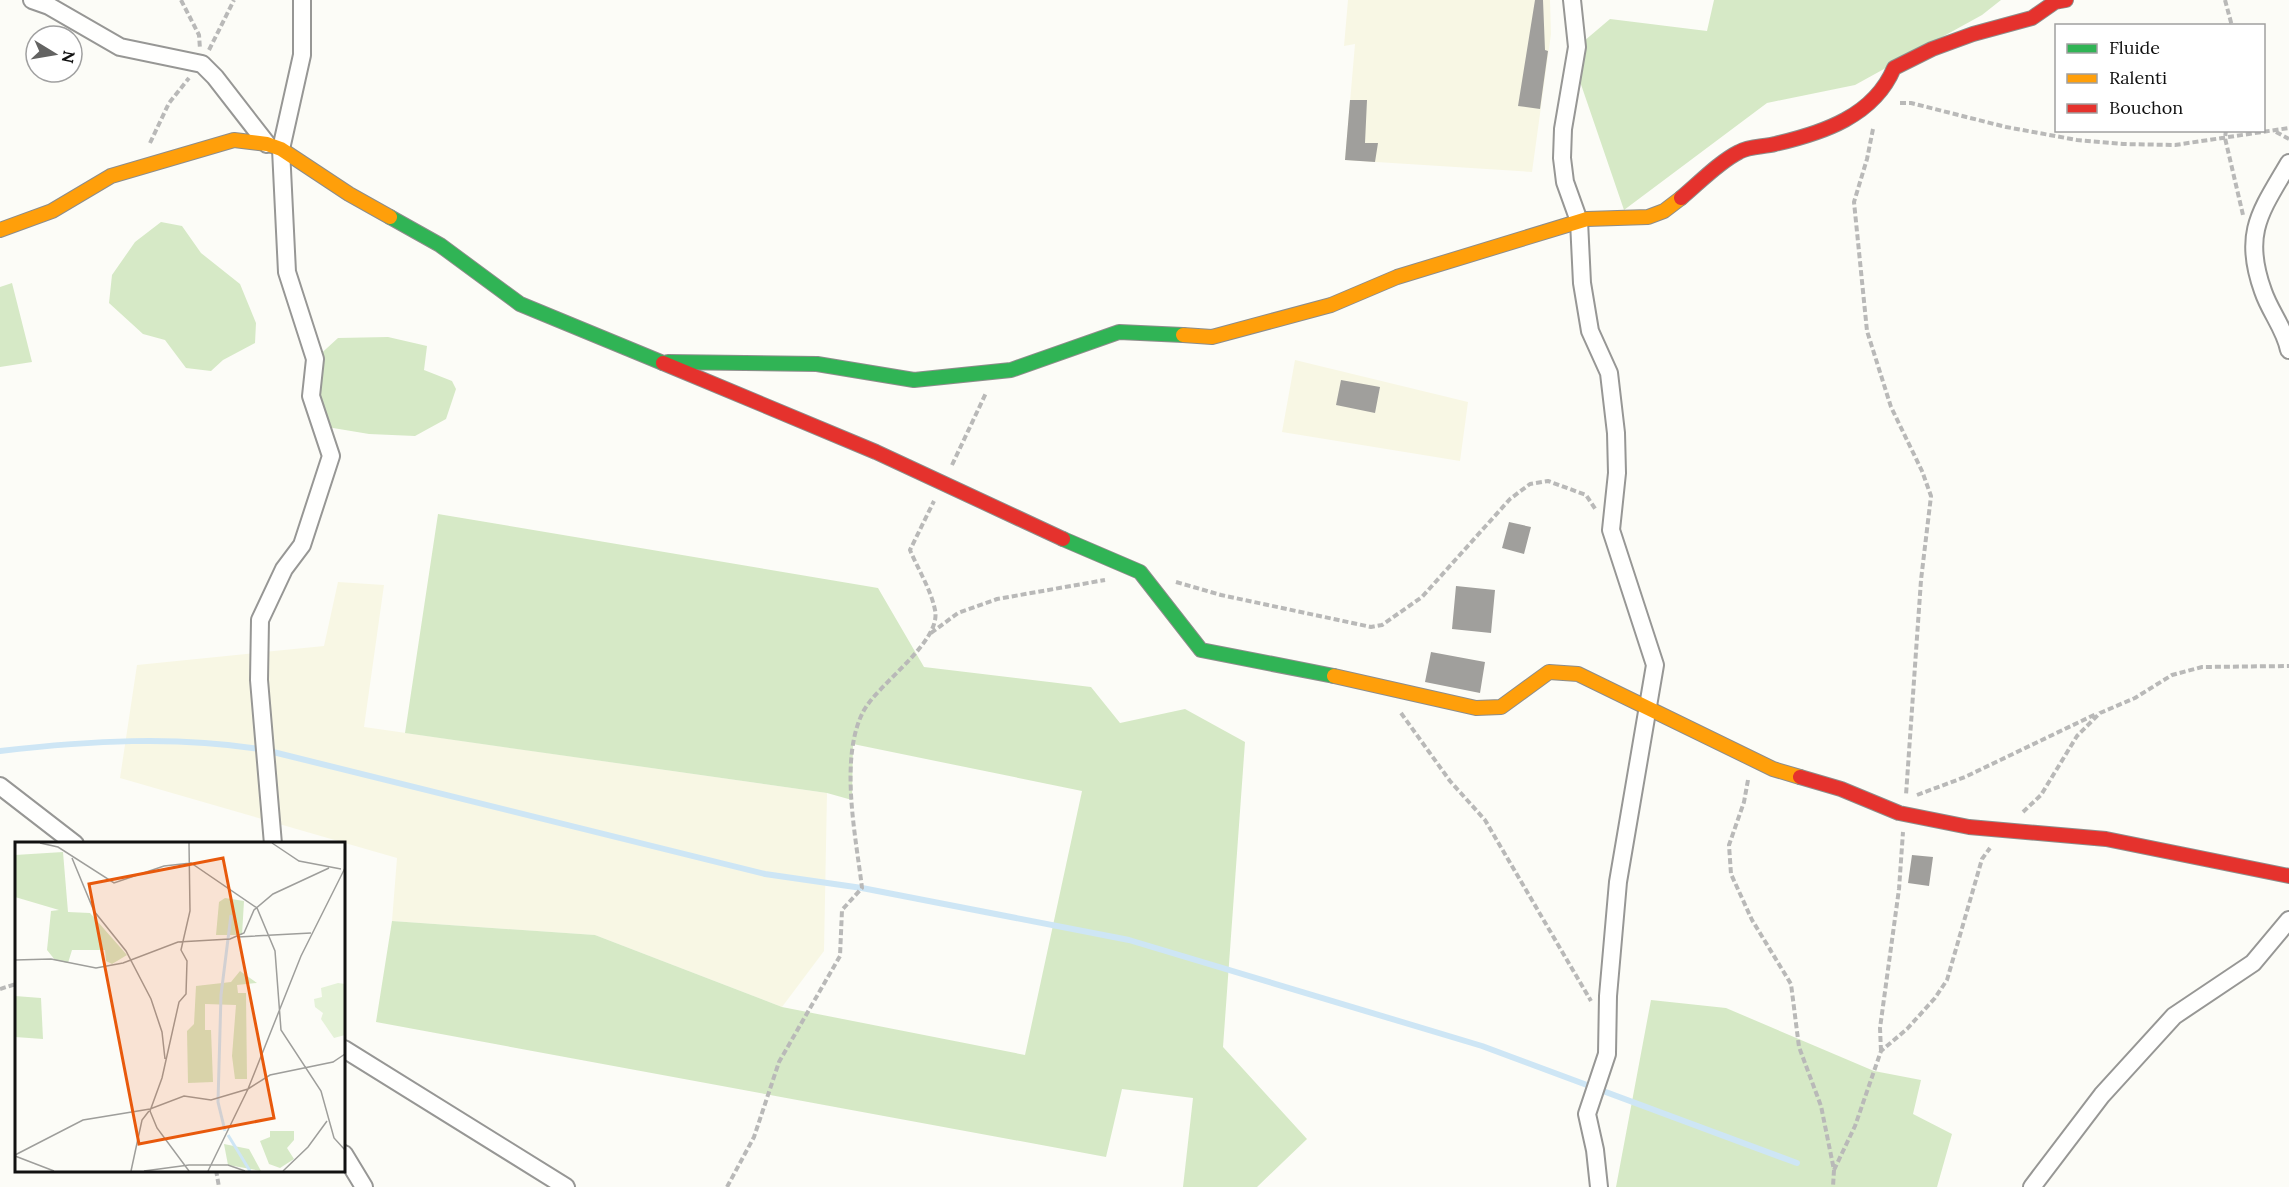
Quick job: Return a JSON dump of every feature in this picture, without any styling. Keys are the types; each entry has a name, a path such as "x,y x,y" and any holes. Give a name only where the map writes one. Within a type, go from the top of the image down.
{"street":[{"path":"32,0 49,6 120,47 202,64 216,77 274,147 349,194 440,245 520,304 876,452 1140,572 1201,650 1363,682 1476,708 1501,708 1549,672 1578,674 1648,706 1752,759 1904,814 1969,827 2106,839 2289,876"},
{"path":"273,842 259,680 260,620 284,569 302,545 331,456 311,396 315,359 287,272 274,147 302,55 302,0"},
{"path":"1572,0 1576,47 1563,129 1562,158 1565,182 1579,221 1582,282 1590,331 1609,373 1616,433 1617,473 1611,530 1655,665 1635,767 1618,882 1606,1027 1607,1054 1598,1089 1587,1114 1595,1150 1597,1179 1591,1187"},
{"path":"659,362 731,361 817,364 914,380 999,372 1119,332 1212,337 1331,305 1397,277 1579,221 1648,218 1664,212 1740,151 1777,144 1843,123 1869,105 1886,87 1894,68 1932,49 1973,34 2032,18 2055,2 2066,0"},
{"path":"0,230 52,211 111,176 234,140 274,147"},
{"path":"2289,163 2259,216 2253,238 2263,291 2287,340 2289,350"},
{"path":"0,786 74,842"},
{"path":"2032,1187 2102,1095 2174,1016 2253,963 2289,920"},
{"path":"345,1050 566,1187"},
{"path":"345,1156 364,1187"}],"path":[{"path":"181,0 199,35 202,64"},
{"path":"138,168 169,103 202,64 234,0"},
{"path":"2225,0 2231,24"},
{"path":"2289,128 2276,132 2175,145 2077,140 2006,127 1911,103 1869,105 1874,122 1868,159 1854,202 1867,331 1891,407 1922,471 1930,496 1921,580 1906,799 1965,777 2135,698 2172,675 2202,667 2289,666"},
{"path":"2226,132 2225,138 2241,210 2253,238"},
{"path":"2276,132 2289,138"},
{"path":"930,633 935,611 910,550 999,372"},
{"path":"1170,581 1221,595 1371,627 1382,625 1422,597 1510,499 1530,484 1548,481 1586,495 1611,530"},
{"path":"727,1187 754,1137 779,1062 840,956 842,910 862,888 852,800 853,744 863,711 930,633 958,613 998,599 1110,579"},
{"path":"1396,709 1404,716 1450,781 1485,820 1606,1027"},
{"path":"1881,1051 1907,1029 1935,998 1947,980 1982,859 2003,830 2041,795 2077,736 2100,713"},
{"path":"1752,759 1744,802 1729,845 1731,874 1752,920 1791,984 1798,1047 1821,1106 1834,1170 1833,1187"},
{"path":"1834,1170 1855,1126 1881,1051 1880,1028 1899,889 1904,814"},
{"path":"0,989 15,984"},
{"path":"216,1172 219,1187"}],"green space":[{"path":"1348,0 1550,0 1551,34 1532,172 1345,160 1355,44 1344,46"},
{"path":"1714,0 2001,0 1982,15 1855,85 1767,103 1624,210 1574,64 1577,47 1610,19 1707,31"},
{"path":"161,222 182,226 201,253 240,284 256,323 255,343 223,360 211,371 186,368 165,340 143,334 109,303 112,275 135,242"},
{"path":"12,283 32,362 0,367 0,287"},
{"path":"388,337 427,346 424,370 452,381 456,389 446,419 415,436 369,434 321,426 315,359 338,338"},
{"path":"1295,360 1468,402 1460,461 1282,432"},
{"path":"438,514 878,588 924,667 1091,687 1120,723 1185,709 1245,742 1223,1047 1307,1139 1257,1187 1183,1187 1193,1098 1122,1089 1106,1157 376,1022 392,921 595,935 782,1007 1025,1055 1082,791 853,744 852,800 827,793 405,733"},
{"path":"338,582 384,585 364,727 827,793 824,951 782,1007 595,935 392,921 397,858 120,778 137,665 324,646"},
{"path":"1651,1000 1726,1008 1874,1071 1921,1080 1913,1114 1952,1134 1937,1187 1616,1187"}],"building":[{"path":"1535,0 1543,0 1545,50 1548,51 1540,109 1518,106"},
{"path":"1350,100 1367,100 1365,143 1378,143 1375,162 1345,160"},
{"path":"1341,380 1380,387 1375,413 1336,405"},
{"path":"1509,522 1531,527 1524,554 1502,548"},
{"path":"1456,586 1495,590 1491,633 1452,629"},
{"path":"1431,652 1485,662 1480,693 1425,682"},
{"path":"1912,855 1933,857 1929,886 1908,883"}],"waterway":[{"path":"0,751 132,741 199,742 265,750 765,874 862,888 1129,940 1482,1046 1797,1163"}],"traffic: fast":[{"path":"390,217 440,245 520,304 663,363"},
{"path":"668,362 817,364 914,380 1011,370 1119,332 1183,335"},
{"path":"1063,539 1140,572 1201,650 1334,676"}],"traffic: slow":[{"path":"0,230 52,211 111,176 234,140 267,144 281,149 349,194 390,217"},
{"path":"1183,335 1212,337 1331,305 1397,277 1587,219 1648,217 1664,211 1681,198"},
{"path":"1334,676 1476,708 1501,707 1549,672 1578,674 1773,769 1800,777"}],"traffic: jam":[{"path":"1681,198 1717,167 1743,150 1811,134 1845,120 1874,99 1894,68 1932,49 1973,34 2032,18 2055,2 2066,0"},
{"path":"663,363 876,452 1063,539"},
{"path":"1800,777 1841,789 1899,813 1969,827 2106,839 2289,876"}]}
